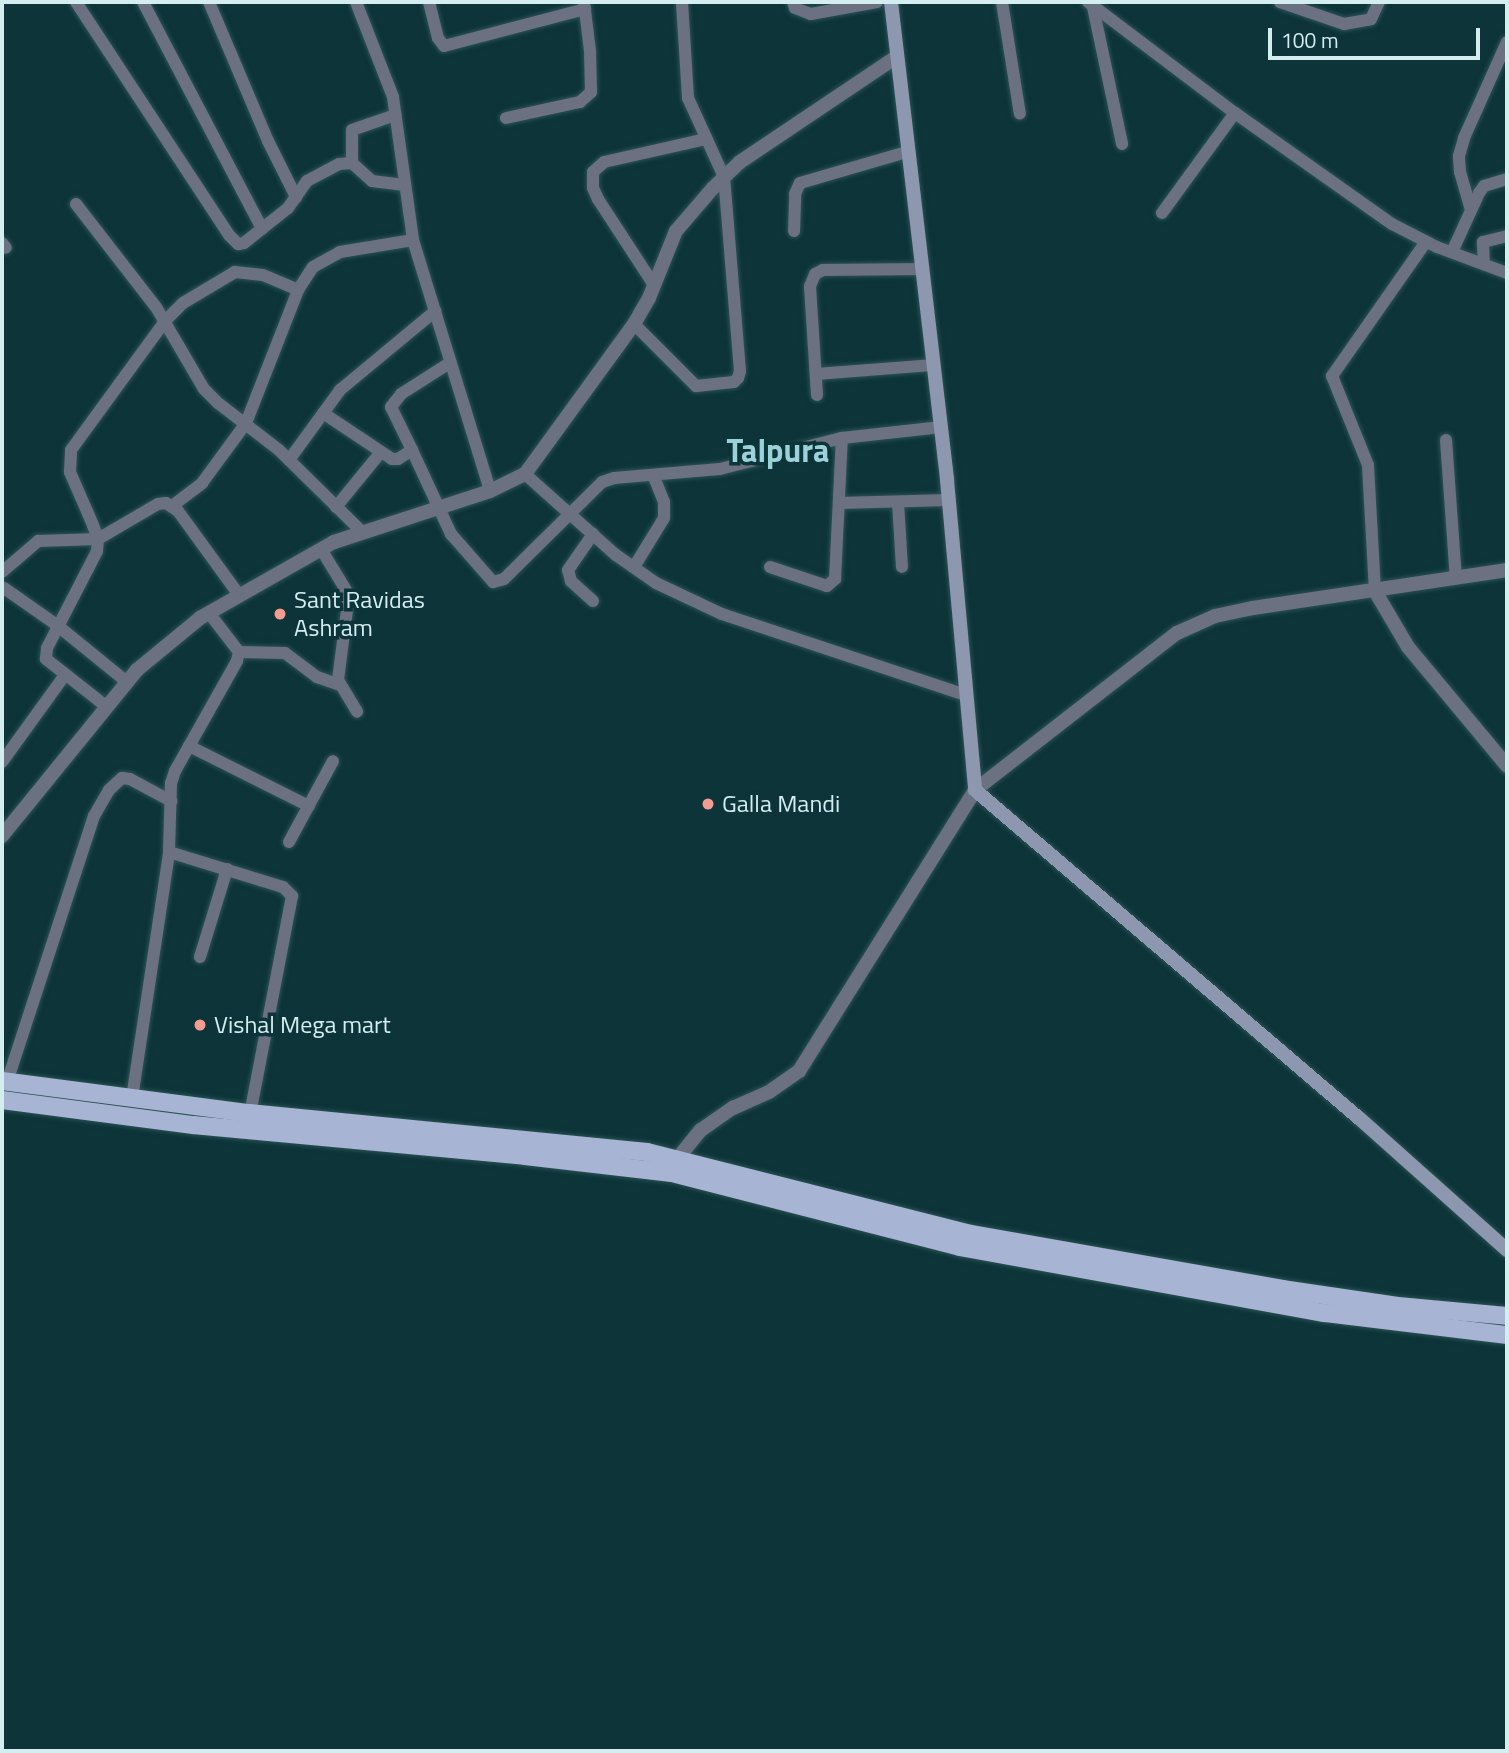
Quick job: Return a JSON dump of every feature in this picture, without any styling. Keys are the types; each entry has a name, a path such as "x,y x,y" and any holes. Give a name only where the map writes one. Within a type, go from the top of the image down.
{"main road":[{"path":"891,2 895,57 949,500 975,790 1360,1119 1507,1250"},
{"path":"4,1088 132,1098 248,1121"},
{"path":"4,1088 248,1121 675,1166 971,1234 1282,1289 1398,1306 1507,1316"},
{"path":"675,1166 960,1247 1324,1313 1507,1335"}],"street":[{"path":"76,2 234,241 244,243 288,208 307,181 339,164 352,163 372,181 405,185"},
{"path":"143,2 262,229"},
{"path":"209,2 268,141 296,197"},
{"path":"356,2 393,97 413,240 490,491"},
{"path":"429,2 438,38 444,46 584,6 592,73 591,92 580,102 506,118"},
{"path":"793,2 795,8 811,14 877,2"},
{"path":"1002,2 1020,114"},
{"path":"1280,2 1344,24 1371,19 1379,2"},
{"path":"634,324 696,386 734,382 738,378 740,371 724,177 687,89 682,3"},
{"path":"1091,4 1235,113 1392,224 1426,242 1507,273"},
{"path":"1091,4 1122,144"},
{"path":"1471,210 1460,172 1459,156 1464,138 1507,42"},
{"path":"2,836 127,682 168,643 209,613 321,549 361,531 490,491 525,474 634,324 654,285 676,231 740,162 895,57"},
{"path":"1162,213 1235,113"},
{"path":"352,163 352,130 395,115"},
{"path":"654,285 598,199 593,188 593,172 604,162 706,139"},
{"path":"794,231 795,194 800,183 907,152"},
{"path":"1452,253 1484,186 1507,178"},
{"path":"76,204 165,321 204,389 218,404 246,423 289,460 361,531"},
{"path":"1484,264 1483,242 1507,236"},
{"path":"172,506 202,483 246,423 298,290 313,267 324,258 340,252 413,240"},
{"path":"1426,242 1332,376 1368,465 1375,591 1408,647 1507,766"},
{"path":"817,395 810,286 815,274 823,270 921,269"},
{"path":"107,707 46,659 47,648 89,569 98,539 70,472 71,450 165,321 183,303 235,272 263,275 298,290"},
{"path":"289,460 323,412 359,371 435,311"},
{"path":"451,362 401,394 391,408 437,508 458,544 493,582 505,579 569,512 602,482 720,469 842,438 940,427"},
{"path":"816,374 932,365"},
{"path":"323,412 381,452 398,459 412,450"},
{"path":"770,568 827,586 832,584 837,573 842,438"},
{"path":"1446,440 1456,578"},
{"path":"336,507 381,452"},
{"path":"525,474 593,534 656,583 722,614 966,695"},
{"path":"634,568 664,519 664,502 653,475"},
{"path":"839,503 949,500"},
{"path":"898,502 902,568"},
{"path":"2,572 38,541 98,539 158,504 172,506 239,595"},
{"path":"593,534 568,570 571,581 593,601"},
{"path":"321,549 349,595 338,671 340,685 357,712"},
{"path":"675,1166 701,1130 733,1108 769,1092 799,1071 975,790 1177,633 1216,616 1507,570"},
{"path":"2,586 58,626 127,682"},
{"path":"209,613 239,652"},
{"path":"239,652 285,653 317,677 340,685"},
{"path":"132,1098 169,852 175,771 237,661 239,652"},
{"path":"2,762 65,676"},
{"path":"189,746 309,806"},
{"path":"289,842 333,761"},
{"path":"4,1088 94,816 109,790 122,778 130,779 171,801"},
{"path":"169,852 284,887 292,896 248,1121"},
{"path":"200,957 227,869"}],"place":[{"name":"Sant Ravidas Ashram","path":"280,614"},
{"name":"Galla Mandi","path":"708,804"},
{"name":"Vishal Mega mart","path":"200,1025"}],"district":[{"name":"Talpura","path":"778,450"}]}
